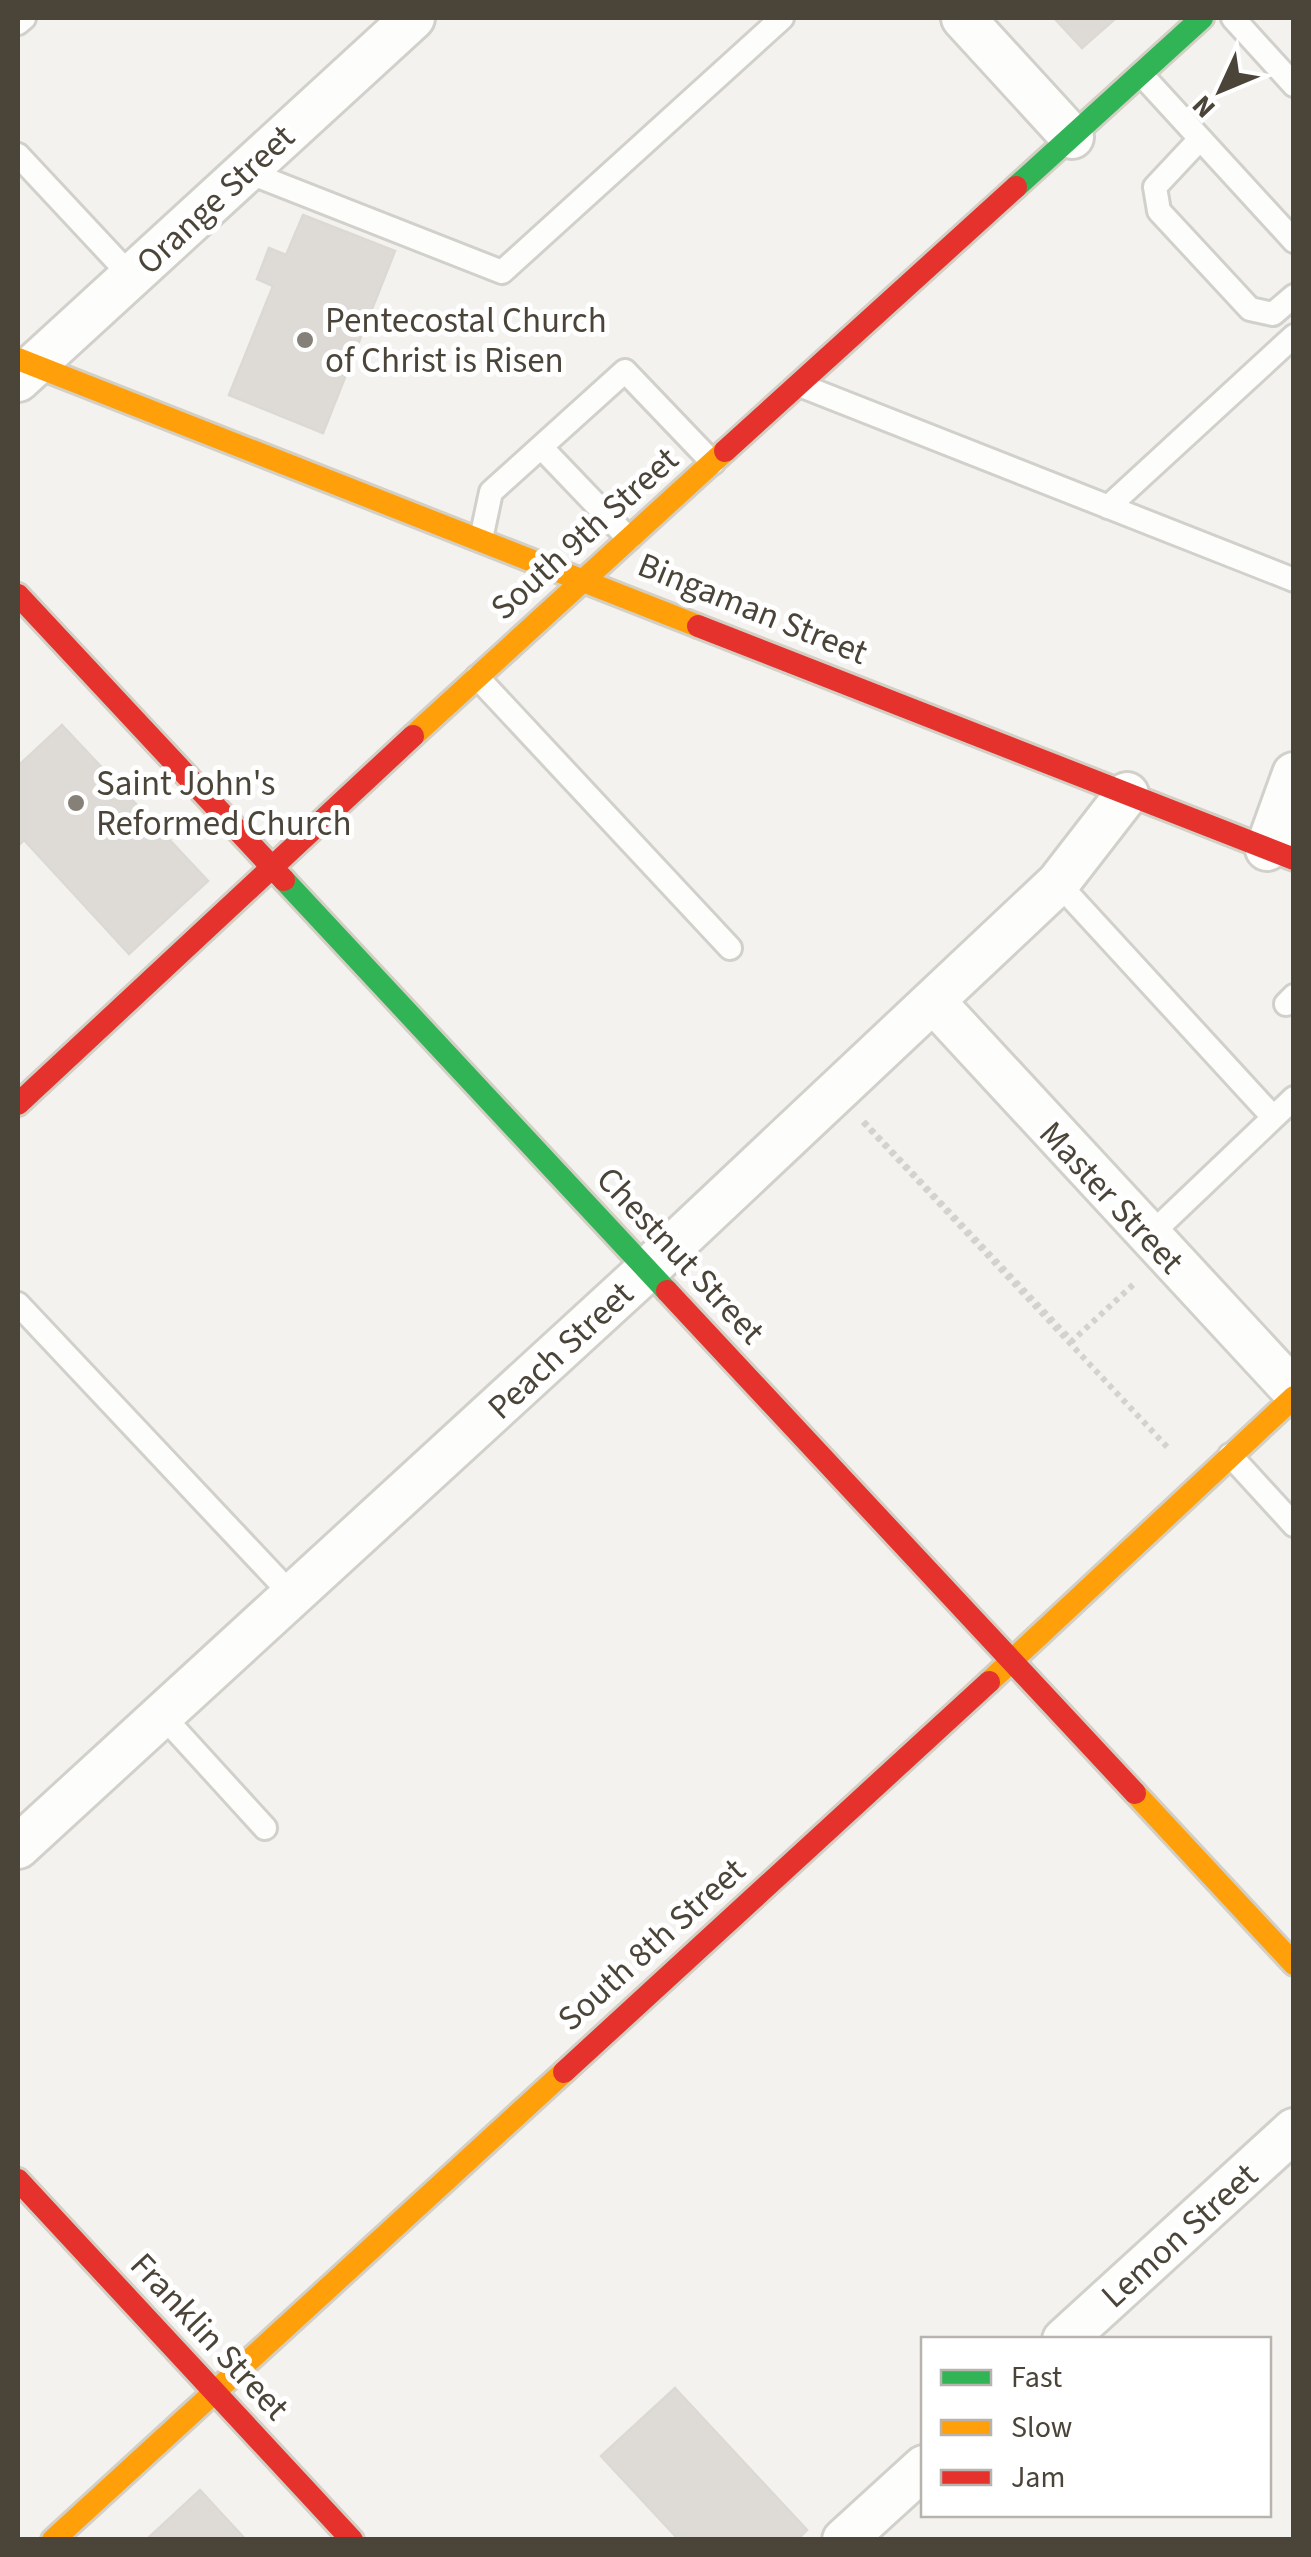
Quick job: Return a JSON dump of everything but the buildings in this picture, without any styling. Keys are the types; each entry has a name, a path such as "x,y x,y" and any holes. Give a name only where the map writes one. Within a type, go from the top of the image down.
{"street":[{"name":"Orange Street","path":"23,368 131,276 412,18"},
{"path":"962,18 1072,137"},
{"name":"South 9th Street","path":"18,1104 476,677 1202,18"},
{"name":"Bingaman Street","path":"23,368 481,540 1280,854"},
{"name":"Chestnut Street","path":"18,595 1294,1964"},
{"path":"1280,854 1294,774"},
{"name":"Peach Street","path":"18,1846 647,1270 1058,883 1128,794"},
{"name":"Master Street","path":"933,1001 1294,1394"},
{"name":"South 8th Street","path":"52,2540 1011,1662 1294,1394"},
{"name":"Lemon Street","path":"1067,2337 1294,2130"},
{"name":"Franklin Street","path":"18,2180 352,2540"},
{"path":"844,2540 921,2470"}],"lane":[{"path":"18,23 24,18"},
{"path":"245,171 502,272 782,18"},
{"path":"1233,18 1294,85"},
{"path":"1141,74 1294,241"},
{"path":"1199,140 1155,186 1159,211 1250,309 1273,314 1294,296"},
{"path":"18,155 131,276"},
{"path":"1108,507 1294,336"},
{"path":"481,540 491,492 625,371 713,463"},
{"path":"799,384 1294,580"},
{"path":"541,447 629,539"},
{"path":"476,677 730,948"},
{"path":"1058,883 1273,1117"},
{"path":"1157,1246 1294,1098"},
{"path":"18,1304 292,1595"},
{"path":"1230,1455 1294,1526"},
{"path":"162,1715 265,1828"}],"path":[{"path":"836,1092 1072,1341 1157,1246"},
{"path":"836,1092 1200,1483"}],"traffic: fast":[{"path":"1016,187 1202,18"},
{"path":"284,880 667,1291"}],"traffic: slow":[{"path":"18,359 698,626"},
{"path":"413,736 725,451"},
{"path":"989,1682 1294,1397"},
{"path":"1135,1793 1294,1964"},
{"path":"53,2540 564,2072"}],"traffic: jam":[{"path":"725,451 1016,187"},
{"path":"18,595 284,880"},
{"path":"698,626 1294,859"},
{"path":"18,1104 413,736"},
{"path":"667,1291 1135,1793"},
{"path":"564,2072 989,1682"},
{"path":"18,2180 352,2540"}],"place":[{"name":"Pentecostal Church of Christ is Risen","path":"305,340"},
{"name":"Saint John's Reformed Church","path":"76,803"}]}
